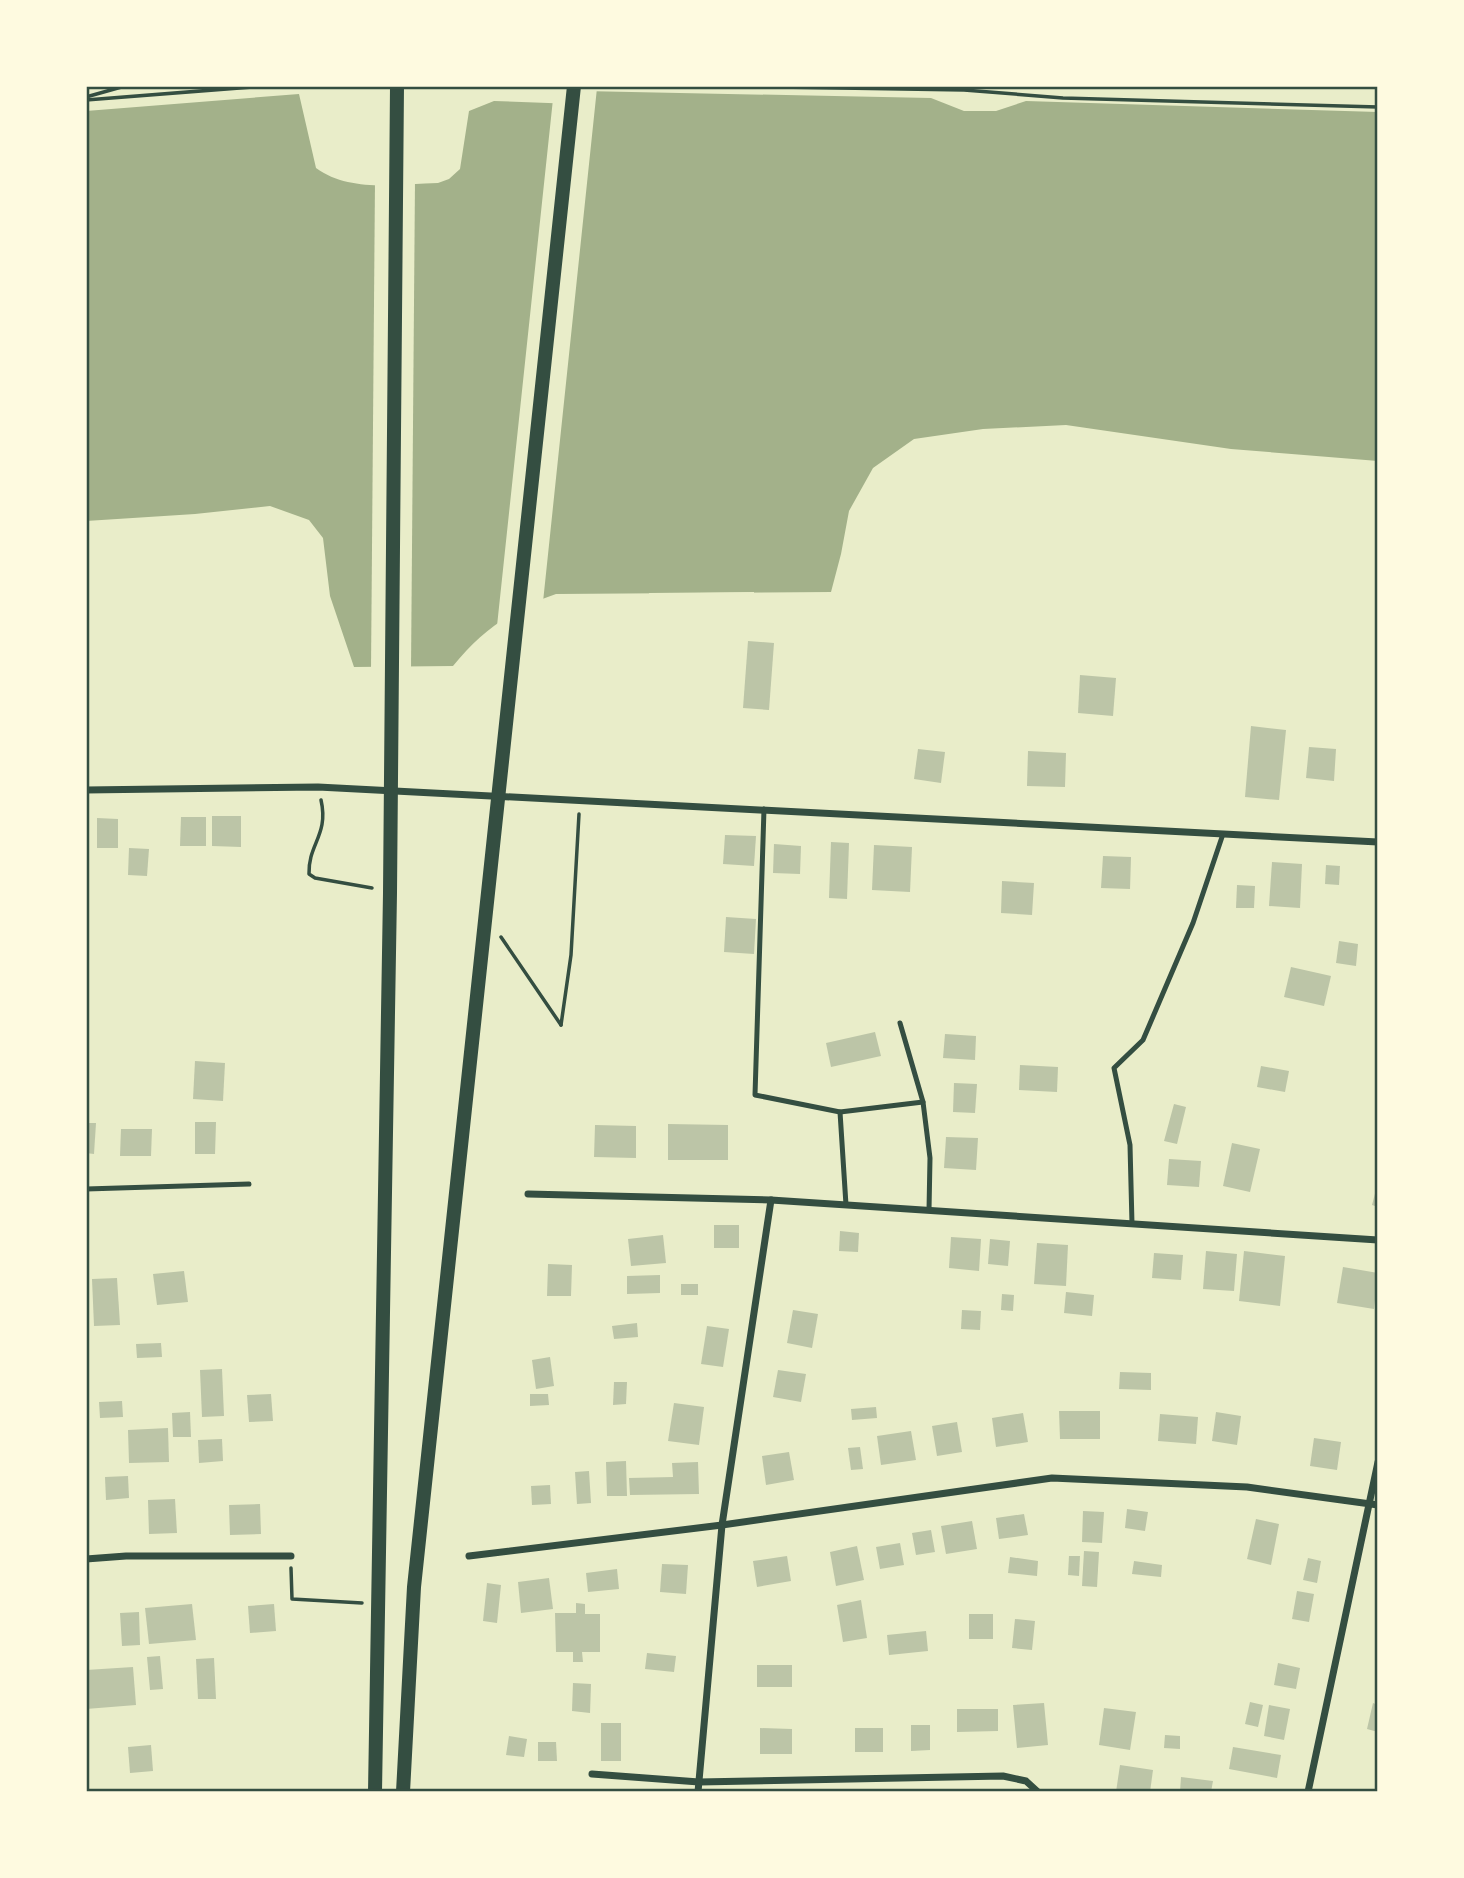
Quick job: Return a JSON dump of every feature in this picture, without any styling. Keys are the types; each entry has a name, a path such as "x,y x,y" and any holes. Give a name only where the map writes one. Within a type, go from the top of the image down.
{"main road":[{"path":"375,1792 390,893 397,86"},
{"path":"402,1792 414,1587 574,86"}],"street":[{"path":"86,790 318,787 1378,842"},
{"path":"528,1194 771,1200 1378,1240"},
{"path":"698,1792 722,1525 771,1200"},
{"path":"1308,1792 1374,1504 1378,1462"},
{"path":"469,1556 722,1525 1052,1478 1247,1488 1374,1504"},
{"path":"86,1559 126,1556 291,1556"},
{"path":"592,1774 699,1782 1003,1776 1026,1781 1038,1792"}],"lane":[{"path":"764,809 755,1095 840,1112 923,1102"},
{"path":"1132,1224 1130,1145 1114,1068 1143,1040 1193,923 1223,834"},
{"path":"900,1023 923,1102 930,1158 929,1210"},
{"path":"840,1112 846,1205"},
{"path":"86,1189 249,1184"}],"path":[{"path":"86,99 125,86"},
{"path":"86,99 264,86"},
{"path":"710,86 964,90 1063,98 1378,107"},
{"path":"945,86 964,90"},
{"path":"318,787 324,812 322,830 309,861 309,874 315,878 372,888"},
{"path":"501,937 561,1025 571,955 580,800"},
{"path":"291,1556 292,1599 364,1603"}],"shaded area":[{"path":"583,91 931,98 964,111 996,111 1026,101 1378,112 1378,461 1231,449 1066,425 983,429 914,439 873,468 849,511 831,592 556,594 499,622 475,642 453,666 354,667 330,596 323,538 309,520 270,506 86,521 86,111 299,94 316,168 344,181 391,185 438,183 449,179 460,169 469,111 494,101 575,104"}],"pier":[{"path":"581,88 597,88 543,602 497,626 553,99 573,100"},
{"path":"415,180 411,670 371,670 375,181"},
{"path":"754,592 754,596 649,597 649,593"}],"building":[{"path":"748,641 774,643 769,710 743,708"},
{"path":"1080,675 1116,678 1113,716 1078,713"},
{"path":"1251,726 1286,730 1279,800 1245,797"},
{"path":"1309,747 1336,749 1334,781 1306,778"},
{"path":"918,749 945,752 941,783 914,779"},
{"path":"1028,751 1066,753 1065,787 1027,786"},
{"path":"212,816 241,816 241,847 212,846"},
{"path":"181,817 206,817 206,846 180,846"},
{"path":"97,818 118,819 118,848 97,848"},
{"path":"725,835 756,836 754,866 723,864"},
{"path":"831,842 849,843 847,899 829,898"},
{"path":"774,844 801,846 800,874 773,873"},
{"path":"874,845 912,847 910,892 872,890"},
{"path":"129,848 149,849 147,876 128,875"},
{"path":"1103,856 1131,857 1130,889 1101,888"},
{"path":"1272,862 1302,864 1300,908 1269,906"},
{"path":"1326,865 1340,866 1339,885 1325,884"},
{"path":"1002,881 1034,883 1032,915 1001,913"},
{"path":"1237,885 1255,886 1254,908 1236,908"},
{"path":"726,917 756,919 754,954 724,952"},
{"path":"1339,941 1358,944 1356,966 1336,963"},
{"path":"1291,967 1331,976 1324,1006 1284,997"},
{"path":"875,1032 881,1056 831,1067 826,1043"},
{"path":"945,1034 976,1036 975,1060 943,1058"},
{"path":"195,1061 225,1063 223,1101 193,1099"},
{"path":"1020,1065 1058,1067 1057,1092 1019,1090"},
{"path":"1261,1066 1289,1071 1285,1092 1257,1087"},
{"path":"954,1083 977,1084 975,1113 953,1112"},
{"path":"1174,1104 1186,1107 1177,1144 1164,1141"},
{"path":"195,1122 216,1122 215,1154 195,1154"},
{"path":"86,1123 96,1123 94,1154 86,1153"},
{"path":"668,1124 728,1125 728,1160 668,1160"},
{"path":"595,1125 636,1126 636,1158 594,1157"},
{"path":"121,1129 152,1129 151,1156 120,1156"},
{"path":"946,1137 978,1138 976,1170 944,1168"},
{"path":"1232,1143 1260,1149 1250,1192 1223,1186"},
{"path":"1169,1159 1201,1161 1199,1187 1167,1185"},
{"path":"1378,1186 1378,1207 1372,1205"},
{"path":"714,1225 739,1225 739,1248 714,1248"},
{"path":"840,1231 859,1233 858,1252 839,1251"},
{"path":"663,1235 666,1263 631,1266 628,1239"},
{"path":"951,1237 981,1239 979,1271 949,1268"},
{"path":"990,1239 1010,1241 1008,1266 988,1264"},
{"path":"1037,1243 1068,1245 1066,1286 1034,1284"},
{"path":"1206,1251 1237,1254 1234,1291 1203,1289"},
{"path":"1244,1251 1285,1256 1280,1306 1239,1301"},
{"path":"1154,1253 1183,1255 1181,1280 1152,1278"},
{"path":"548,1264 572,1265 571,1296 547,1296"},
{"path":"1343,1267 1378,1273 1374,1309 1337,1303"},
{"path":"184,1271 188,1302 157,1305 153,1274"},
{"path":"660,1275 660,1293 627,1294 627,1276"},
{"path":"117,1278 120,1325 94,1326 92,1279"},
{"path":"681,1284 698,1284 698,1295 681,1295"},
{"path":"1066,1292 1094,1295 1092,1316 1064,1313"},
{"path":"1002,1294 1014,1295 1013,1311 1001,1310"},
{"path":"793,1310 818,1314 812,1348 787,1343"},
{"path":"962,1310 981,1311 980,1330 961,1329"},
{"path":"637,1323 638,1337 614,1339 612,1326"},
{"path":"707,1326 729,1329 723,1367 701,1364"},
{"path":"161,1343 162,1357 137,1358 136,1344"},
{"path":"550,1357 554,1386 536,1389 532,1360"},
{"path":"222,1369 224,1416 202,1417 200,1370"},
{"path":"778,1370 806,1374 801,1402 773,1397"},
{"path":"1120,1372 1151,1373 1151,1390 1119,1389"},
{"path":"614,1382 627,1382 626,1404 613,1405"},
{"path":"271,1394 273,1421 249,1422 247,1395"},
{"path":"530,1394 548,1394 549,1405 530,1406"},
{"path":"122,1401 123,1417 100,1418 99,1402"},
{"path":"674,1403 704,1407 699,1445 668,1441"},
{"path":"876,1407 877,1418 852,1420 851,1409"},
{"path":"1059,1411 1100,1411 1100,1439 1060,1439"},
{"path":"190,1412 191,1437 173,1437 172,1413"},
{"path":"1216,1412 1241,1416 1237,1445 1212,1441"},
{"path":"1023,1413 1028,1442 996,1447 992,1418"},
{"path":"1160,1414 1198,1417 1196,1444 1158,1441"},
{"path":"957,1422 962,1452 937,1456 932,1426"},
{"path":"168,1428 169,1462 129,1463 128,1430"},
{"path":"911,1431 916,1460 881,1465 877,1436"},
{"path":"1314,1438 1341,1442 1337,1470 1310,1466"},
{"path":"222,1439 223,1461 199,1463 198,1440"},
{"path":"860,1447 863,1469 851,1470 848,1448"},
{"path":"789,1452 794,1480 766,1485 762,1456"},
{"path":"626,1461 627,1496 607,1496 606,1462"},
{"path":"698,1462 699,1494 630,1495 629,1478 673,1477 672,1463"},
{"path":"589,1471 591,1503 577,1504 575,1472"},
{"path":"128,1476 129,1498 106,1500 105,1477"},
{"path":"550,1485 551,1504 532,1505 531,1486"},
{"path":"175,1499 177,1533 149,1534 148,1500"},
{"path":"260,1504 261,1534 230,1535 229,1505"},
{"path":"1127,1509 1148,1512 1145,1531 1125,1528"},
{"path":"1083,1511 1104,1512 1102,1543 1082,1542"},
{"path":"1024,1514 1028,1535 999,1539 996,1518"},
{"path":"1256,1519 1279,1524 1271,1565 1247,1559"},
{"path":"972,1521 977,1549 946,1554 941,1526"},
{"path":"931,1530 935,1552 916,1555 912,1533"},
{"path":"900,1543 904,1565 880,1569 876,1547"},
{"path":"857,1546 864,1580 836,1586 830,1552"},
{"path":"1084,1551 1099,1552 1097,1587 1082,1586"},
{"path":"787,1556 791,1581 757,1587 753,1561"},
{"path":"1069,1556 1080,1556 1079,1576 1068,1575"},
{"path":"1010,1557 1038,1561 1037,1576 1008,1573"},
{"path":"1308,1558 1321,1561 1317,1583 1303,1580"},
{"path":"1134,1561 1162,1565 1161,1577 1132,1574"},
{"path":"662,1564 688,1565 686,1594 660,1592"},
{"path":"617,1569 619,1589 588,1592 586,1573"},
{"path":"549,1578 553,1609 521,1613 518,1582"},
{"path":"487,1583 501,1585 497,1623 483,1621"},
{"path":"1297,1591 1314,1594 1309,1622 1292,1619"},
{"path":"861,1600 867,1638 843,1642 837,1605"},
{"path":"576,1603 585,1604 585,1614 600,1614 600,1652 582,1652 583,1662 573,1662 573,1652 556,1652 555,1613 576,1613"},
{"path":"192,1604 196,1640 149,1644 145,1608"},
{"path":"274,1604 276,1631 250,1633 248,1606"},
{"path":"139,1612 140,1645 122,1646 120,1613"},
{"path":"969,1614 993,1614 993,1639 969,1639"},
{"path":"1015,1619 1035,1621 1032,1650 1012,1648"},
{"path":"926,1631 928,1651 889,1655 887,1635"},
{"path":"647,1653 676,1656 674,1672 645,1669"},
{"path":"160,1656 163,1689 150,1690 147,1657"},
{"path":"214,1658 216,1699 198,1699 196,1659"},
{"path":"1278,1663 1300,1668 1296,1689 1274,1685"},
{"path":"757,1665 792,1665 792,1687 757,1687"},
{"path":"133,1667 136,1705 86,1709 86,1670"},
{"path":"573,1683 591,1684 590,1713 572,1711"},
{"path":"1250,1702 1263,1705 1258,1727 1245,1724"},
{"path":"1044,1703 1048,1745 1017,1748 1013,1705"},
{"path":"1373,1703 1378,1705 1378,1732 1367,1729"},
{"path":"1269,1705 1290,1709 1284,1740 1264,1736"},
{"path":"1104,1708 1136,1712 1130,1750 1099,1745"},
{"path":"957,1709 998,1709 998,1731 957,1732"},
{"path":"601,1723 621,1723 621,1761 601,1761"},
{"path":"911,1725 930,1725 930,1750 911,1751"},
{"path":"760,1728 792,1729 792,1754 760,1754"},
{"path":"855,1728 883,1728 883,1752 855,1752"},
{"path":"1165,1735 1180,1736 1180,1749 1164,1748"},
{"path":"509,1736 527,1739 524,1757 506,1755"},
{"path":"538,1742 556,1742 557,1761 538,1761"},
{"path":"151,1745 153,1771 130,1773 128,1747"},
{"path":"1233,1747 1281,1755 1277,1778 1229,1769"},
{"path":"1120,1765 1153,1770 1150,1792 1116,1792"},
{"path":"1181,1777 1213,1781 1211,1792 1180,1792"}]}
